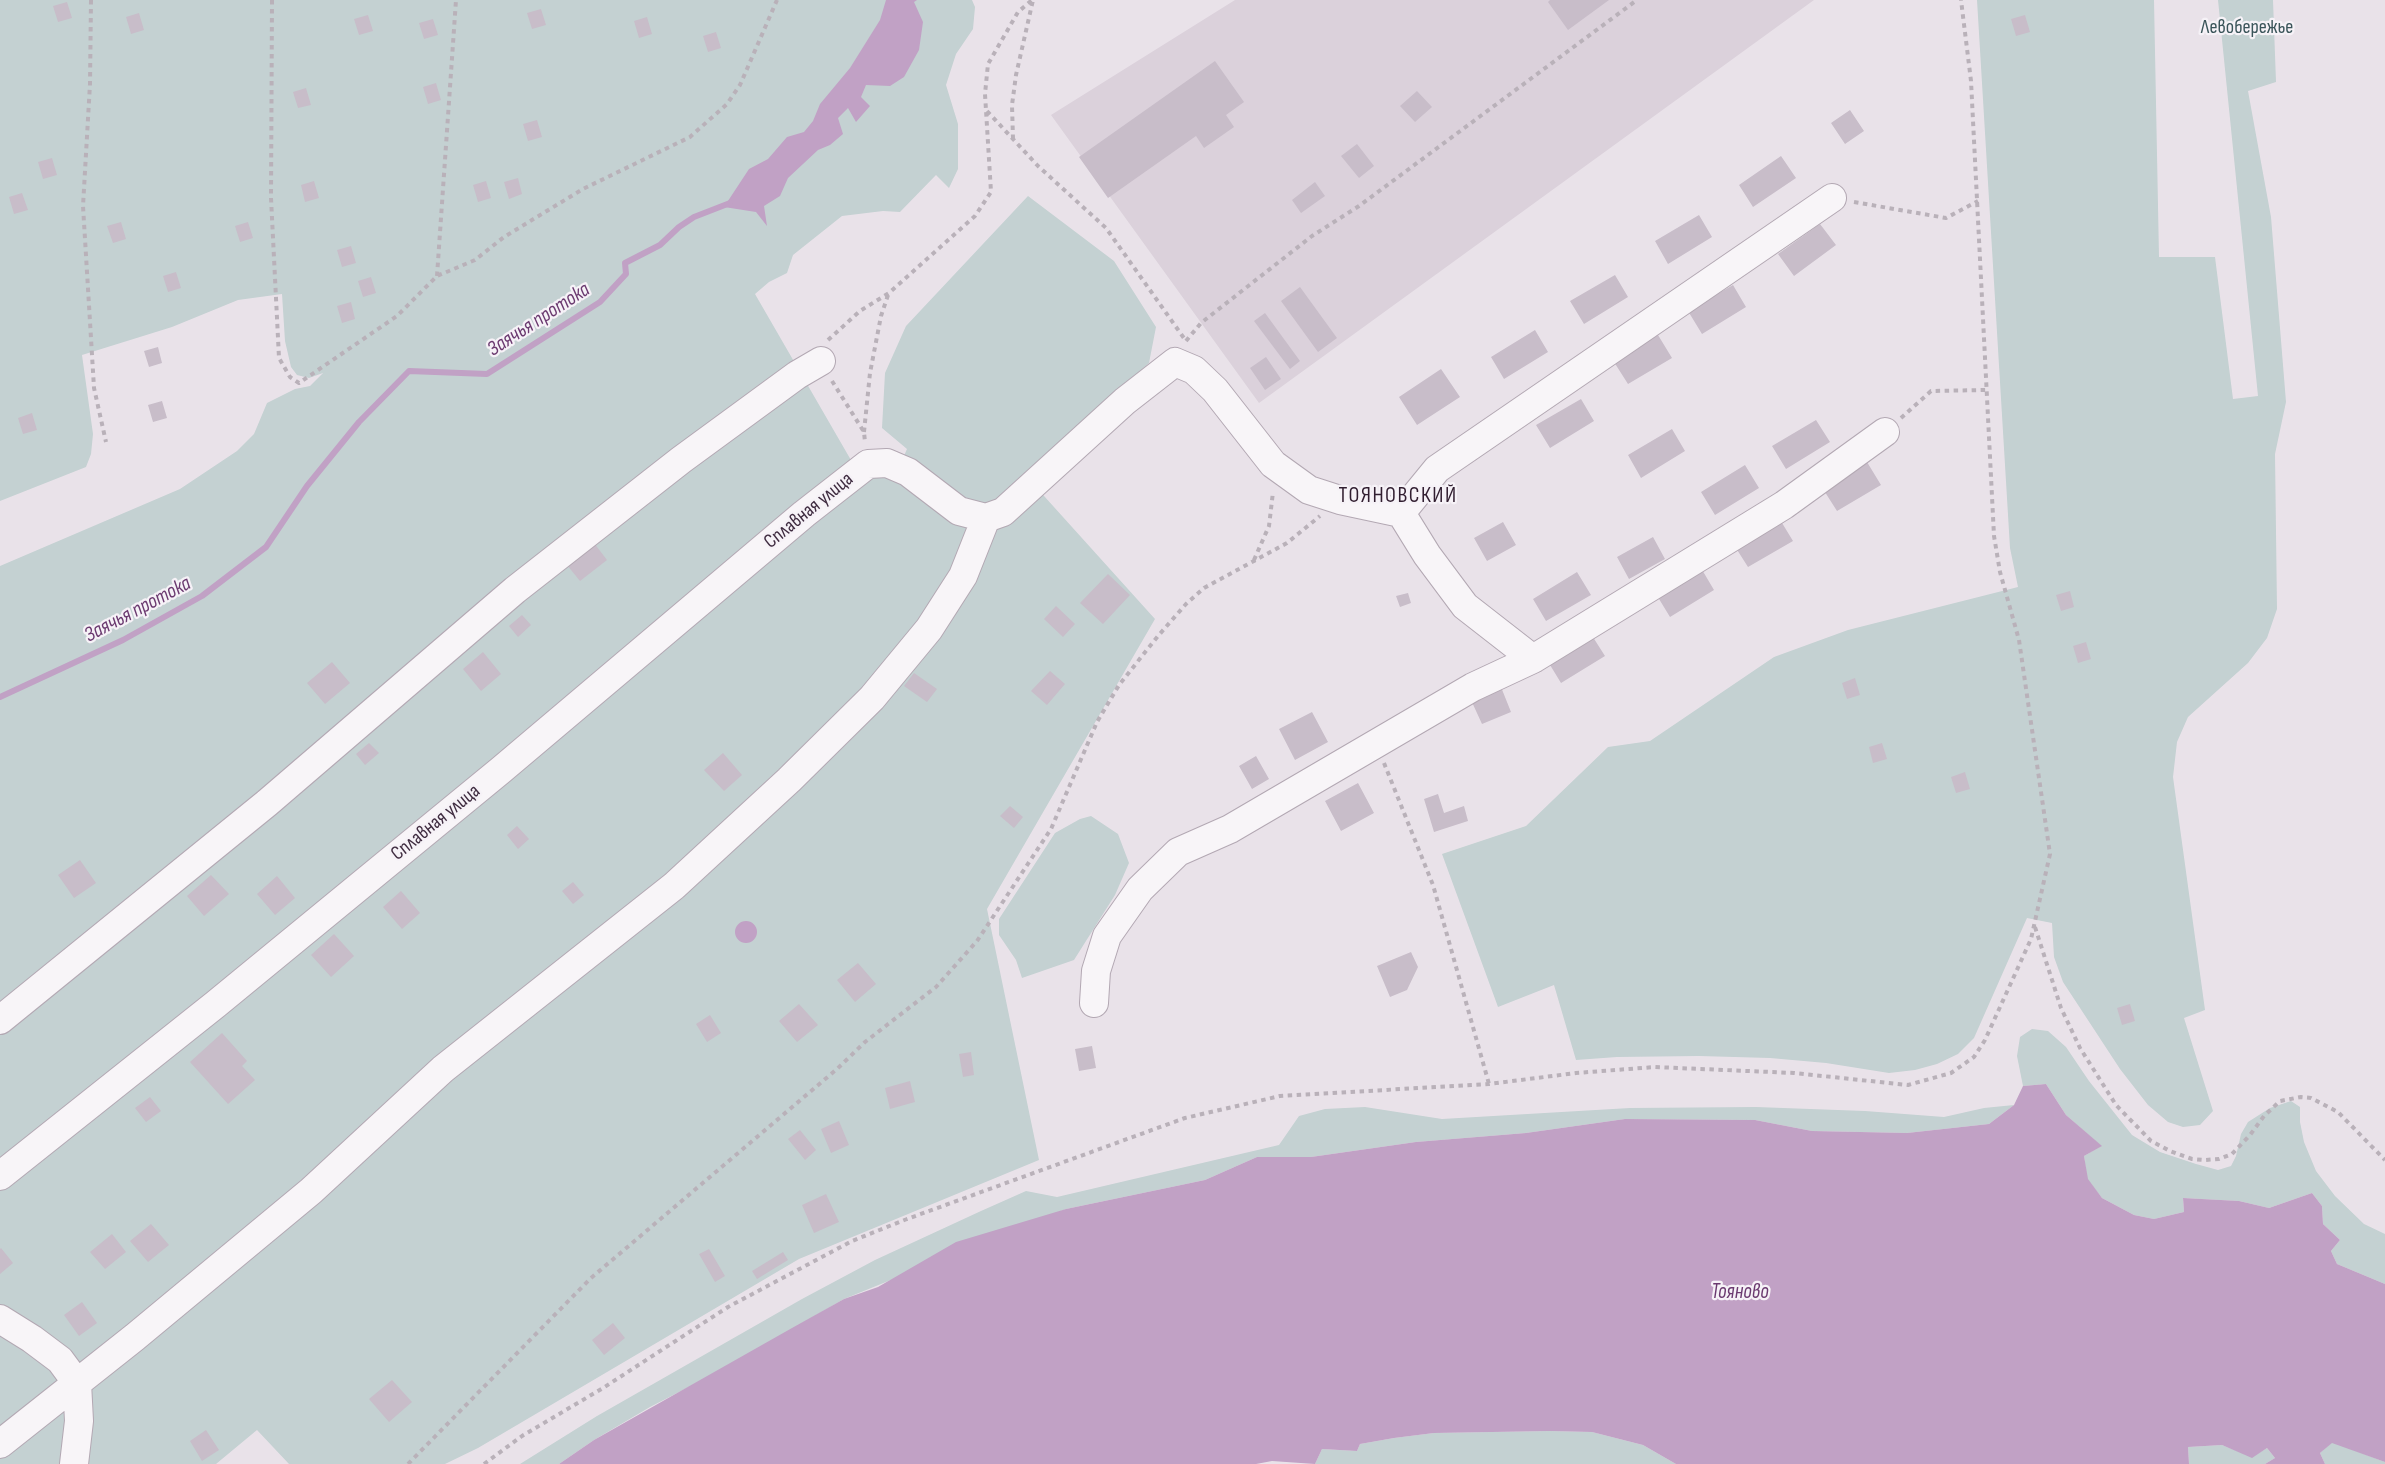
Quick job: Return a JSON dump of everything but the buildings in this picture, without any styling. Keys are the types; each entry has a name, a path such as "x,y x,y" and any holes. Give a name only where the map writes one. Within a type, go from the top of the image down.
{"street":[{"path":"1401,513 1437,469 1832,198"},
{"path":"868,464 887,463 908,472 959,511 986,518 1003,512 1181,351 1194,370 1215,390 1273,464 1309,490 1340,500 1401,513 1427,555 1465,606 1533,659"},
{"path":"0,1020 267,803 515,590 681,460 797,375 821,361"},
{"path":"1094,1003 1096,971 1107,936 1140,889 1178,852 1230,830 1473,687 1533,659 1784,505 1885,432"},
{"name":"Сплавная улица","path":"0,1176 281,951 501,770 804,514 868,464"},
{"path":"0,1444 311,1191 443,1069 674,886 789,780 872,698 929,629 963,576 986,518"},
{"path":"0,1319 33,1339 60,1360 76,1383 79,1421 74,1464"}],"path":[{"path":"91,0 90,84 83,206 94,388 106,442"},
{"path":"272,0 271,198 279,358 290,377 299,383 397,316 437,276 475,260 504,237 583,189 690,137 726,104 740,85 777,0"},
{"path":"437,276 456,0"},
{"path":"864,432 821,361 821,348 860,311 889,293 975,216 991,192 985,94 988,64 1018,12 1032,0"},
{"path":"1013,140 1012,105 1016,75 1032,0"},
{"path":"987,111 1038,166 1106,228 1181,351 1201,323 1312,236 1359,206 1637,0"},
{"path":"484,1464 522,1436 603,1388 728,1307 852,1241 1185,1118 1280,1096 1489,1084 1576,1073 1655,1068 1794,1073 1908,1085 1930,1081 1952,1073 1974,1058 1985,1040 2031,939 2050,854 2019,640 2000,572 1994,536 1971,81 1961,0"},
{"path":"1832,198 1946,218 1978,201"},
{"path":"868,464 864,432 870,373 881,316 889,293"},
{"path":"1885,432 1932,391 1986,390"},
{"path":"1254,560 1269,526 1274,489 1273,464"},
{"path":"408,1464 591,1278 837,1069 865,1042 936,987 977,941 1051,829 1097,722 1119,685 1192,598 1204,588 1287,543 1340,500"},
{"path":"1376,743 1433,885 1489,1084"},
{"path":"2034,926 2061,1008 2080,1047 2116,1105 2151,1141 2192,1159 2219,1158 2232,1154 2280,1101 2301,1097 2311,1098 2338,1112 2385,1160"}],"shaded area":[{"path":"1235,0 1814,0 1259,403 1051,115"}],"green space":[{"path":"0,0 972,0 975,7 973,29 956,54 946,85 958,124 958,169 949,188 936,175 900,212 883,211 842,216 793,255 787,273 769,282 755,294 859,474 896,474 907,449 882,428 885,373 906,326 1028,196 1114,261 1156,327 1149,363 1026,476 1155,619 987,909 1039,1160 799,1259 478,1448 445,1464 289,1464 257,1430 216,1464 0,1464 0,566 180,489 237,451 254,434 267,403 295,389 310,386 323,373 309,378 297,375 291,367 285,341 282,294 238,300 172,327 82,355 93,434 91,454 86,467 0,501"},
{"name":"Левобережье","path":"1977,0 2154,0 2159,257 2215,257 2233,399 2258,396 2218,0 2273,0 2276,82 2248,91 2271,217 2286,402 2275,454 2277,609 2267,638 2248,663 2188,717 2177,742 2173,777 2205,1010 2184,1018 2213,1111 2200,1125 2183,1127 2168,1122 2148,1105 2120,1069 2063,982 2054,957 2052,923 2027,918 1974,1038 1958,1054 1937,1064 1915,1070 1889,1073 1826,1063 1770,1058 1699,1056 1576,1060 1554,985 1498,1007 1442,854 1526,826 1608,747 1650,741 1774,657 1848,630 2018,587 2010,548"},
{"path":"1091,816 1118,834 1129,863 1115,895 1074,960 1022,978 1016,960 999,935 999,919 1055,833 1080,819"},
{"path":"2032,1029 2048,1031 2066,1047 2089,1081 2132,1135 2160,1152 2196,1164 2218,1170 2231,1166 2241,1134 2248,1122 2270,1108 2291,1101 2300,1107 2304,1142 2316,1171 2335,1196 2364,1224 2385,1234 2385,1284 2337,1264 2331,1251 2340,1240 2323,1224 2322,1206 2312,1193 2269,1208 2239,1201 2183,1198 2184,1212 2154,1219 2134,1215 2102,1198 2087,1179 2084,1156 2101,1146 2066,1115 2046,1084 2023,1086 2017,1056 2020,1037"},
{"path":"2014,1105 1989,1124 1907,1133 1812,1131 1755,1120 1625,1119 1526,1133 1416,1142 1311,1157 1257,1157 1205,1180 1066,1209 844,1299 714,1374 650,1407 559,1464 520,1464 597,1416 802,1299 875,1260 1026,1191 1057,1197 1279,1145 1299,1116 1325,1109 1365,1107 1442,1119 1630,1108 1756,1107 1944,1117 1984,1108"},
{"path":"1592,1432 1643,1445 1676,1464 1315,1464 1322,1449 1357,1451 1360,1444 1394,1438 1434,1433"},
{"path":"2332,1442 2385,1462 2385,1464 2325,1464 2320,1453"},
{"path":"2222,1445 2252,1457 2267,1448 2275,1458 2265,1464 2189,1464 2188,1447"}],"water":[{"path":"886,0 917,0 914,2 923,22 919,50 904,77 890,86 866,85 861,97 870,106 856,122 848,108 838,118 843,134 830,145 818,150 788,178 780,196 764,206 767,226 756,212 724,207 749,169 768,159 787,137 804,132 813,121 820,104 850,68 880,20"},
{"path":"746,921 754,924 757,932 754,940 746,943 738,940 735,932 738,924"},
{"name":"Тояново","path":"2046,1084 2066,1115 2102,1146 2084,1156 2088,1179 2102,1198 2134,1215 2154,1219 2184,1212 2183,1198 2239,1201 2269,1208 2312,1193 2322,1206 2323,1224 2340,1240 2331,1251 2337,1264 2385,1284 2385,1462 2332,1443 2320,1453 2325,1464 2265,1464 2275,1458 2267,1448 2252,1458 2222,1445 2188,1447 2189,1464 1676,1464 1643,1445 1592,1432 1550,1431 1434,1433 1394,1438 1360,1444 1357,1451 1322,1449 1315,1464 1272,1461 1256,1464 559,1464 594,1440 792,1328 844,1299 878,1287 956,1242 1066,1209 1205,1180 1257,1157 1311,1157 1416,1142 1526,1133 1625,1119 1755,1120 1812,1131 1907,1133 1989,1124 2014,1105 2023,1086"}],"waterway":[{"name":"Заячья протока","path":"0,697 123,640 202,596 266,547 307,486 359,422 409,371 487,374 600,302 626,274 625,263 660,245 679,227 694,217 730,203"}],"district":[{"name":"ТОЯНОВСКИЙ","path":"1398,496"}]}
